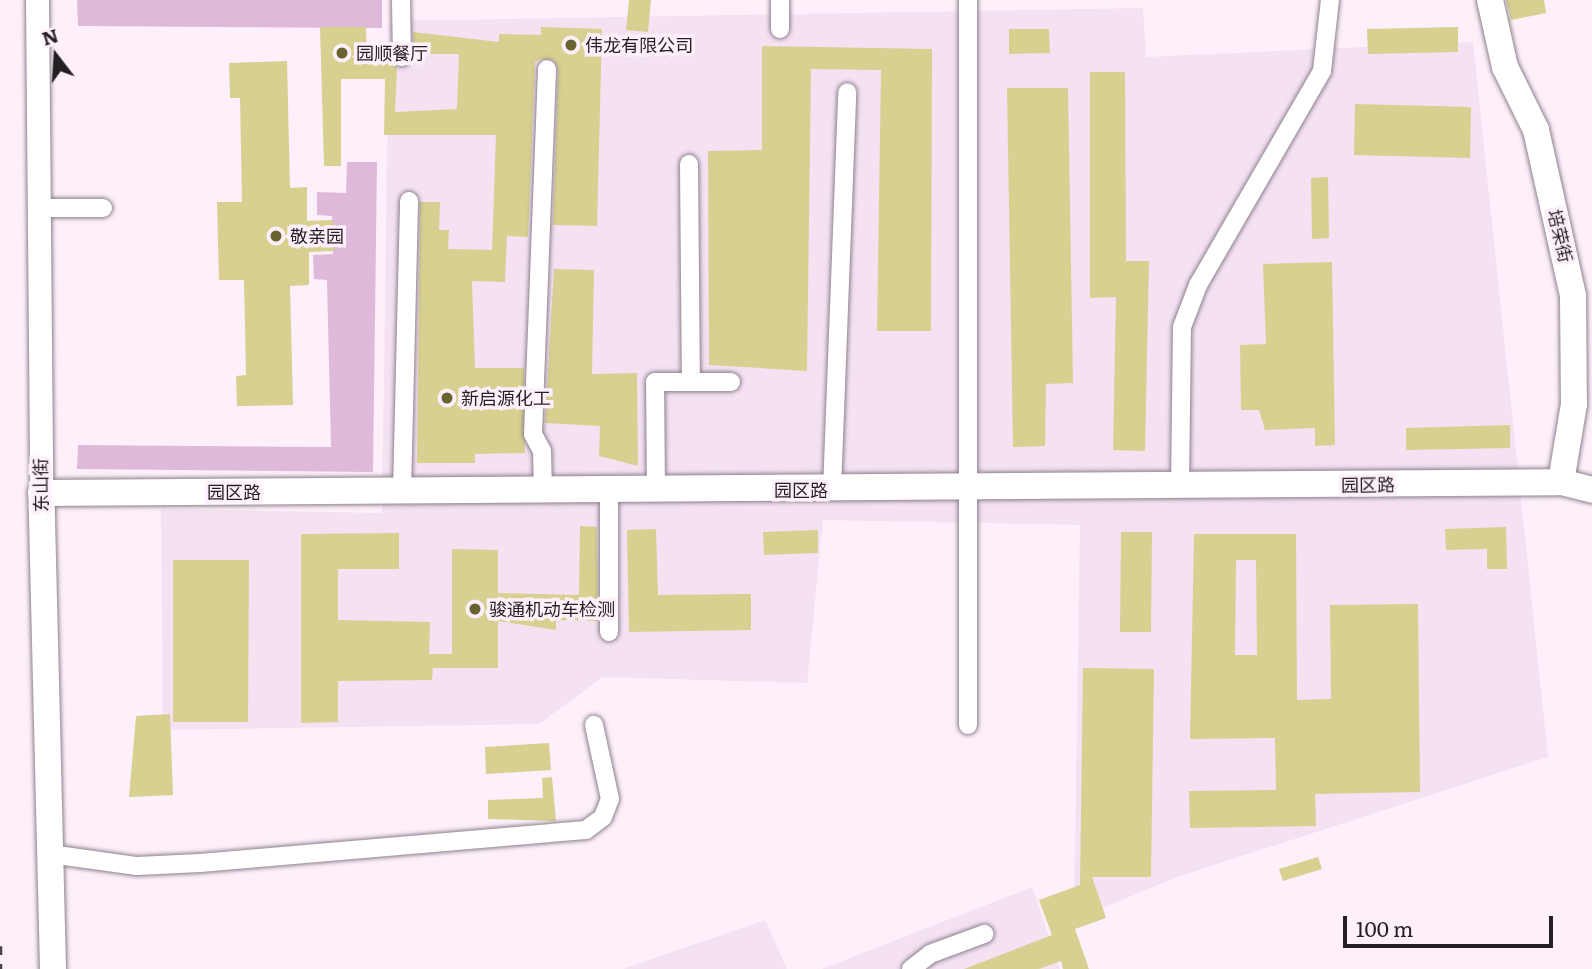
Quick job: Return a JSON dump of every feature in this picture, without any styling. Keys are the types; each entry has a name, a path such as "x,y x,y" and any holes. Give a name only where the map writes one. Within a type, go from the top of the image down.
{"highway":[{"name":"培荣街","path":"1490,0 1505,67 1536,130 1573,296 1574,404 1561,482"},
{"name":"园区路","path":"41,493 972,490 1561,482 1592,490"},
{"name":"东山街","path":"41,493 53,969"}],"main road":[{"name":"东山街","path":"37,0 41,493"}],"street":[{"path":"401,0 402,57"},
{"path":"780,0 780,29"},
{"path":"968,0 972,490 968,725"},
{"path":"1180,488 1182,327 1198,285 1322,71 1330,0"},
{"path":"543,491 542,451 533,433 547,69"},
{"path":"832,490 847,92"},
{"path":"689,164 691,382"},
{"path":"402,491 409,201"},
{"path":"38,208 103,208"},
{"path":"656,491 655,382 731,382"},
{"path":"609,491 609,632"},
{"path":"50,854 137,866 586,830 603,817 610,799 594,725"},
{"path":"911,969 930,954 984,934"}],"shaded area":[{"path":"77,0 382,0 382,28 78,26"},
{"path":"1143,8 1146,57 1473,42 1548,757 1177,877 1074,920 1080,525 823,520 807,683 603,677 539,724 163,730 161,509 382,513 389,21"},
{"path":"347,162 377,162 373,472 77,469 78,445 331,447 327,280 314,279 313,255 333,254 332,216 317,215 317,192 346,193"},
{"path":"1032,887 1060,969 822,969"},
{"path":"765,920 787,969 623,969"}],"building":[{"path":"629,0 651,0 648,32 626,30"},
{"path":"1506,0 1544,0 1546,13 1511,20"},
{"path":"320,27 366,27 367,60 391,60 397,67 395,112 457,109 459,54 413,54 413,32 499,42 499,34 541,35 541,27 602,29 597,226 553,225 558,69 554,60 542,59 535,62 528,237 507,236 505,282 472,281 475,368 524,368 525,453 475,454 475,463 417,463 420,202 440,202 439,230 449,230 448,249 492,250 496,135 384,135 385,79 341,79 341,166 324,166"},
{"path":"1458,27 1458,52 1368,54 1367,29"},
{"path":"1009,29 1049,29 1050,53 1009,54"},
{"path":"762,46 932,49 931,331 877,331 881,70 811,69 807,371 709,365 708,151 762,150"},
{"name":"敬亲园","path":"287,61 290,188 307,187 307,221 333,220 334,251 309,252 309,285 290,286 293,405 237,406 236,376 246,375 244,280 219,280 217,202 242,202 240,98 230,98 229,63"},
{"path":"1090,72 1125,72 1126,261 1149,261 1145,451 1113,450 1116,297 1090,298"},
{"path":"1007,88 1068,88 1073,383 1046,384 1045,446 1013,447"},
{"path":"1355,104 1471,107 1470,158 1354,155"},
{"path":"1328,177 1329,238 1312,239 1311,178"},
{"path":"1332,262 1335,445 1315,446 1315,428 1265,430 1259,410 1241,410 1240,345 1266,344 1263,264"},
{"path":"554,269 594,270 592,374 637,373 638,466 599,456 600,426 545,423"},
{"path":"1510,425 1510,448 1406,450 1406,428"},
{"path":"580,526 597,527 598,621 556,620 556,630 498,621 498,668 433,668 432,680 338,681 338,722 301,723 301,534 399,533 399,569 338,569 338,620 430,622 429,654 452,654 452,549 498,550 498,593 579,595"},
{"path":"1506,527 1507,569 1487,569 1487,549 1446,550 1445,529"},
{"path":"656,529 658,595 751,594 751,630 629,632 627,530"},
{"path":"818,530 818,553 764,555 763,532"},
{"path":"1121,532 1152,532 1151,632 1120,632"},
{"path":"1194,534 1296,534 1297,700 1331,699 1330,605 1418,604 1420,792 1315,794 1316,826 1190,828 1189,791 1276,790 1275,738 1190,739","holes":["1236,560 1256,560 1257,655 1235,655"]},
{"path":"173,560 249,560 248,722 173,722"},
{"path":"1083,668 1154,669 1151,877 1092,877 1106,918 1075,929 1089,969 1063,969 1061,961 1039,969 964,969 1052,935 1039,900 1080,885"},
{"path":"170,714 173,795 129,797 136,716"},
{"path":"549,743 551,770 486,774 485,747"},
{"path":"552,777 556,821 488,819 488,800 543,798 542,778"},
{"path":"1318,857 1322,869 1283,881 1279,869"}],"railway":[{"path":"0,946 0,969"}],"place":[{"name":"伟龙有限公司","path":"571,45"},
{"name":"园顺餐厅","path":"342,53"},
{"name":"敬亲园","path":"276,236"},
{"name":"新启源化工","path":"447,398"},
{"name":"骏通机动车检测","path":"475,609"}]}
